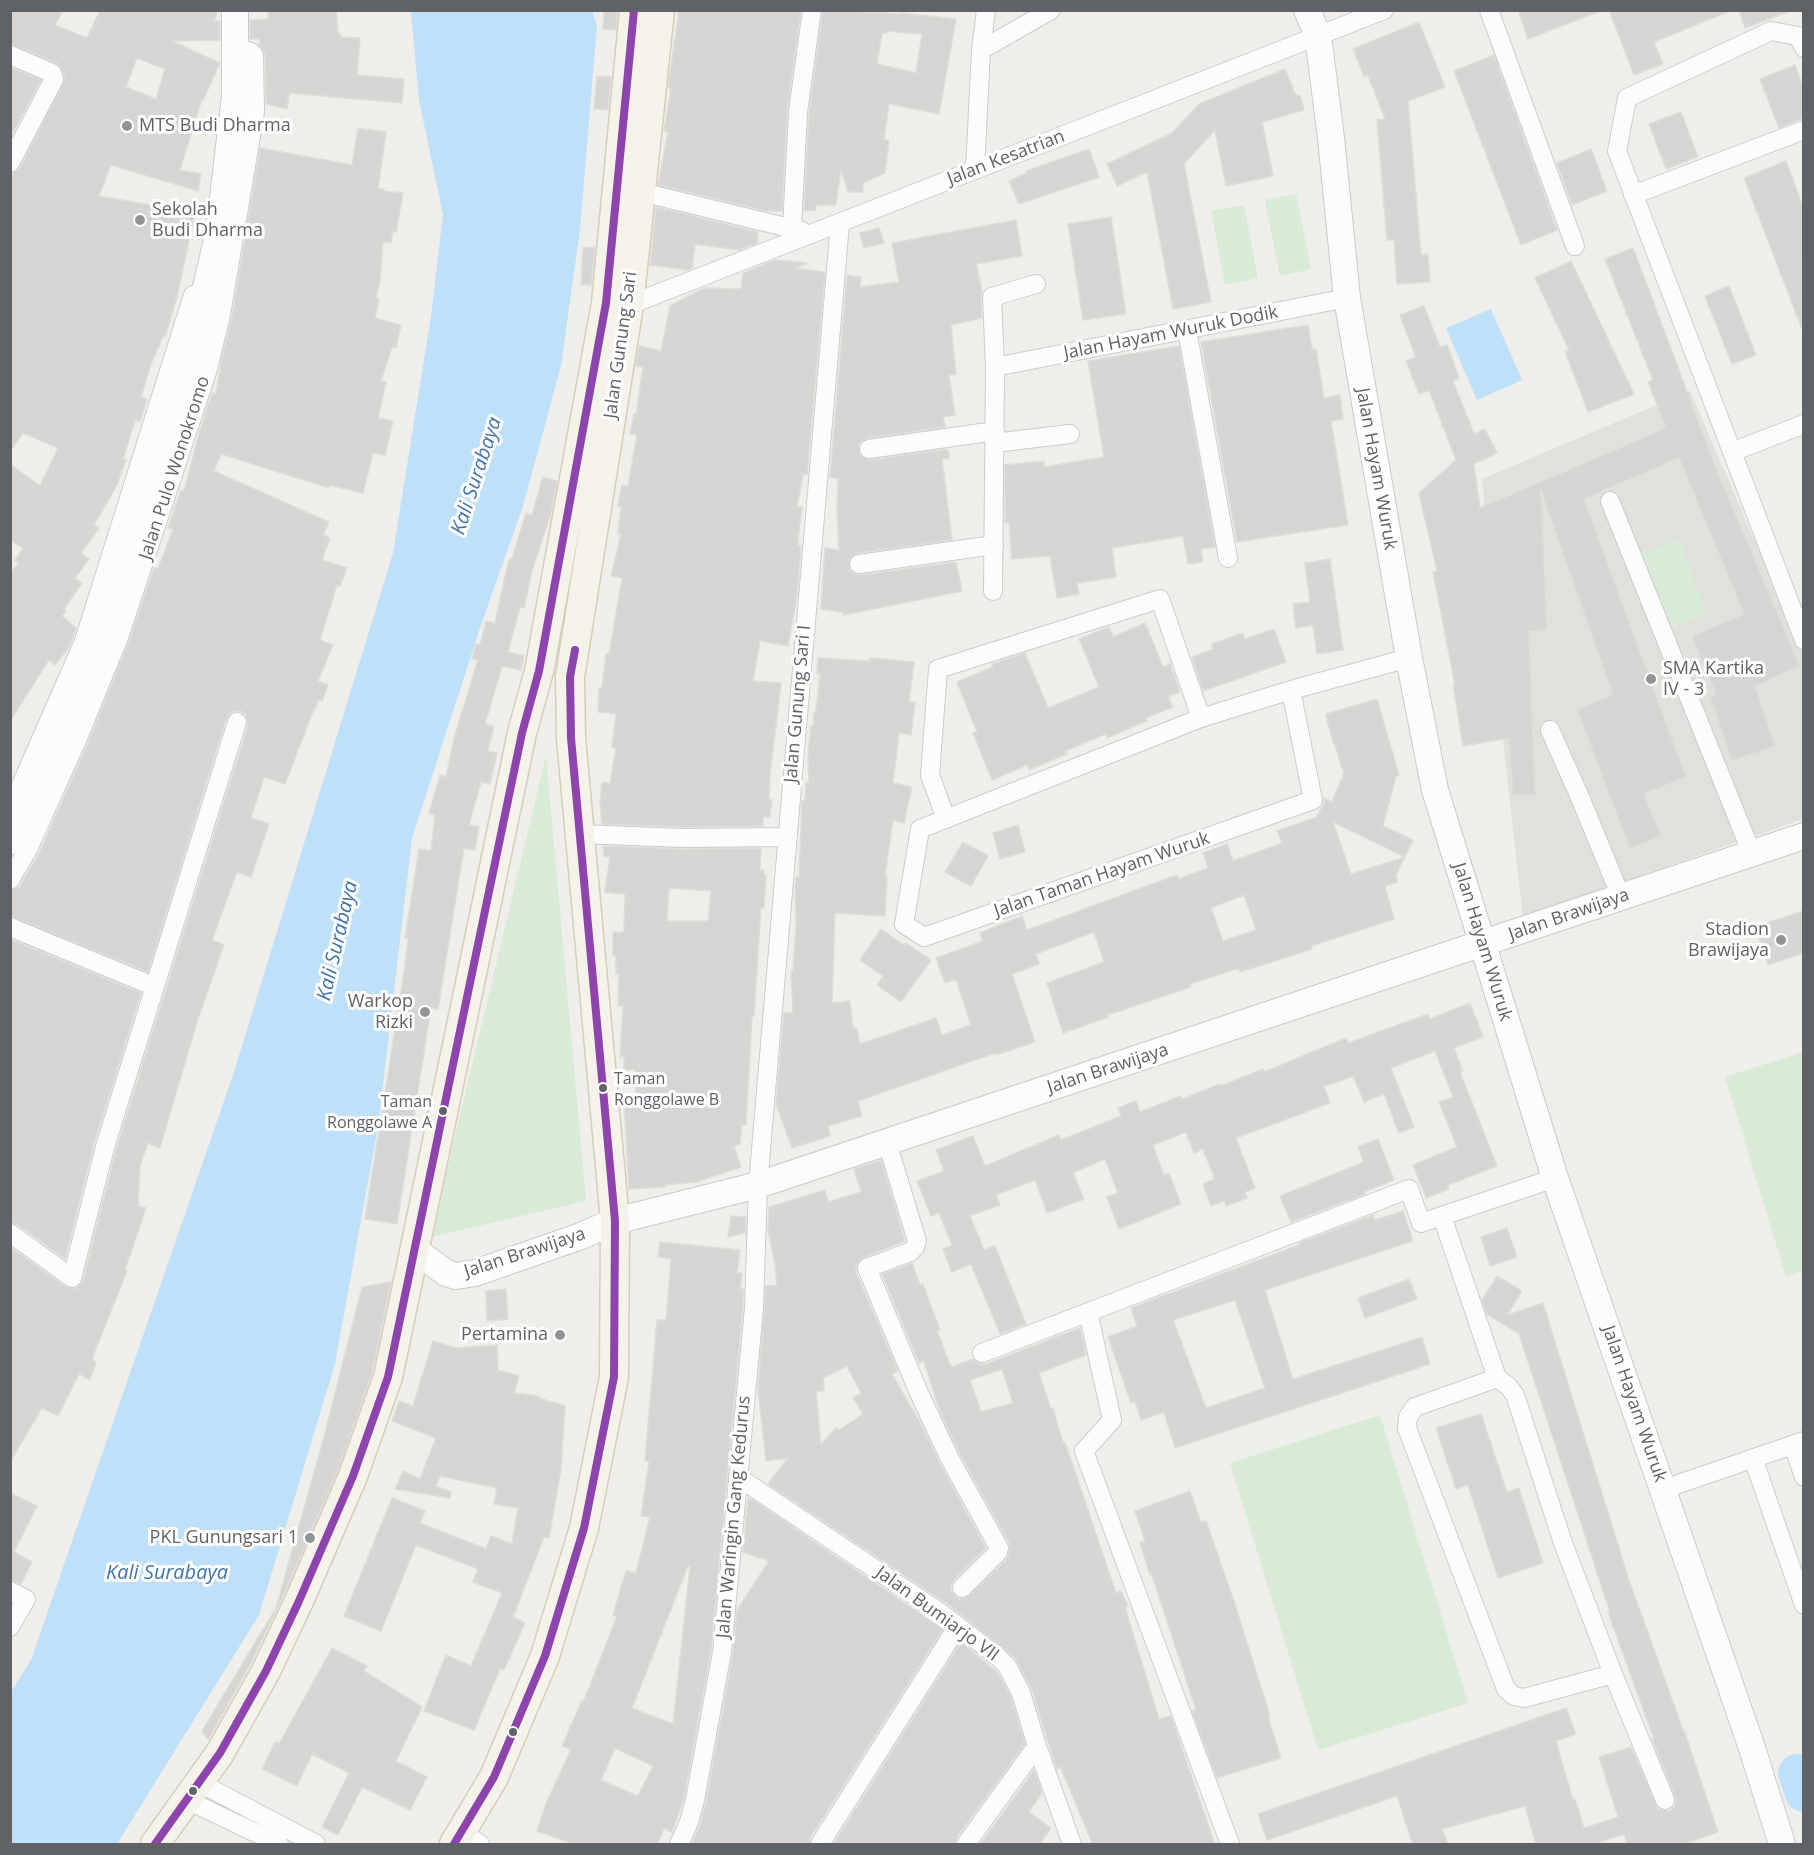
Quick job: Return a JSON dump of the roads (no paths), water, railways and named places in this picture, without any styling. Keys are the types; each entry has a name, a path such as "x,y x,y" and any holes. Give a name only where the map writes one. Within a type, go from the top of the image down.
{"main road":[{"name":"Jalan Gunung Sari","path":"155,1845 220,1753 266,1671 353,1476 388,1377 522,733 539,671 606,303 634,10"},
{"name":"Jalan Gunung Sari","path":"466,1840 545,1656 584,1528 614,1377 615,1221 571,738 570,677 629,305 660,10"},
{"path":"539,671 544,683 555,687 561,686 570,677"},
{"path":"522,733 526,726 542,717 560,722 571,738"}],"street":[{"name":"Jalan Pulo Wonokromo","path":"10,841 67,715 128,561 181,396 219,231 235,96 234,10"},
{"path":"792,228 798,112 812,10"},
{"path":"975,170 981,50 986,10"},
{"path":"981,50 1052,10"},
{"name":"Jalan Hayam Wuruk","path":"1307,10 1318,36 1347,298 1409,658 1435,790 1556,1178 1752,1748 1781,1844"},
{"name":"Jalan Kesatrian","path":"629,305 1384,10"},
{"path":"1489,10 1575,246"},
{"path":"1803,48 1798,36 1771,31 1627,98 1617,151 1803,640"},
{"name":"Jalan Pulo Wonokromo","path":"10,880 34,836 119,637 207,372 221,315 255,112 254,56 251,52 235,47"},
{"path":"10,55 52,74 54,79 10,164"},
{"path":"1633,195 1803,130"},
{"path":"641,192 812,234"},
{"name":"Jalan Gunung Sari I","path":"758,1185 840,223"},
{"name":"Jalan Pulo Wonokromo","path":"10,810 84,640 196,286 205,244 209,239"},
{"path":"993,591 995,367 992,297 1036,284"},
{"name":"Jalan Hayam Wuruk Dodik","path":"995,367 1347,298"},
{"path":"1187,330 1228,558"},
{"path":"1732,452 1803,424"},
{"path":"869,449 995,437 1070,434"},
{"path":"1610,501 1752,854"},
{"path":"859,564 993,545"},
{"path":"946,819 930,775 938,669 1160,599 1201,718"},
{"name":"Jalan Taman Hayam Wuruk","path":"1291,690 1313,801 924,937 904,924 920,829 1201,718 1291,690 1409,658"},
{"path":"10,1233 72,1278 105,1146 237,722"},
{"path":"1550,730 1580,795 1621,897"},
{"path":"580,834 683,838 787,837"},
{"name":"Jalan Brawijaya","path":"415,1250 446,1273 465,1276 581,1236 615,1221 758,1185 1803,836"},
{"path":"10,927 153,986"},
{"path":"886,1142 917,1241 910,1252 867,1268 919,1393 949,1457 999,1548 998,1552 962,1588"},
{"path":"982,1353 1410,1189 1421,1223 1556,1178"},
{"name":"Jalan Waringin Gang Kedurus","path":"679,1845 695,1800 722,1652 753,1308 758,1185"},
{"path":"1442,1216 1497,1378 1515,1395 1563,1543 1613,1674 1665,1800"},
{"path":"1088,1312 1112,1420 1084,1451 1230,1845"},
{"path":"1497,1378 1415,1407 1408,1417 1407,1428 1506,1689 1514,1696 1524,1698 1613,1674"},
{"path":"1664,1489 1798,1443 1803,1478"},
{"path":"1753,1458 1803,1605"},
{"name":"Jalan Bumiarjo VII","path":"738,1477 958,1626 1007,1666 1021,1693 1072,1845"},
{"path":"10,1627 18,1595"},
{"path":"820,1845 958,1626"},
{"path":"966,1845 1037,1746"},
{"path":"194,1791 279,1845"},
{"path":"194,1791 316,1845"}],"water":[{"name":"Kali Surabaya","path":"411,11 592,11 597,25 580,229 561,366 523,506 481,625 412,838 378,1127 335,1364 259,1615 117,1844 11,1844 11,1692 31,1660 234,1072 393,553 431,316 443,215 419,100"},
{"path":"1491,309 1522,380 1477,400 1446,328"}],"waterway":[{"path":"1797,1773 1804,1793"}],"place":[{"name":"MTS Budi Dharma","path":"127,126"},
{"name":"Sekolah Budi Dharma","path":"140,220"},
{"name":"SMA Kartika IV - 3","path":"1651,679"},
{"name":"Stadion Brawijaya","path":"1781,940"},
{"name":"Warkop Rizki","path":"425,1012"},
{"name":"Taman Ronggolawe B","path":"603,1088"},
{"name":"Taman Ronggolawe A","path":"443,1111"},
{"name":"Pertamina","path":"560,1335"},
{"name":"PKL Gunungsari 1","path":"310,1538"}]}
